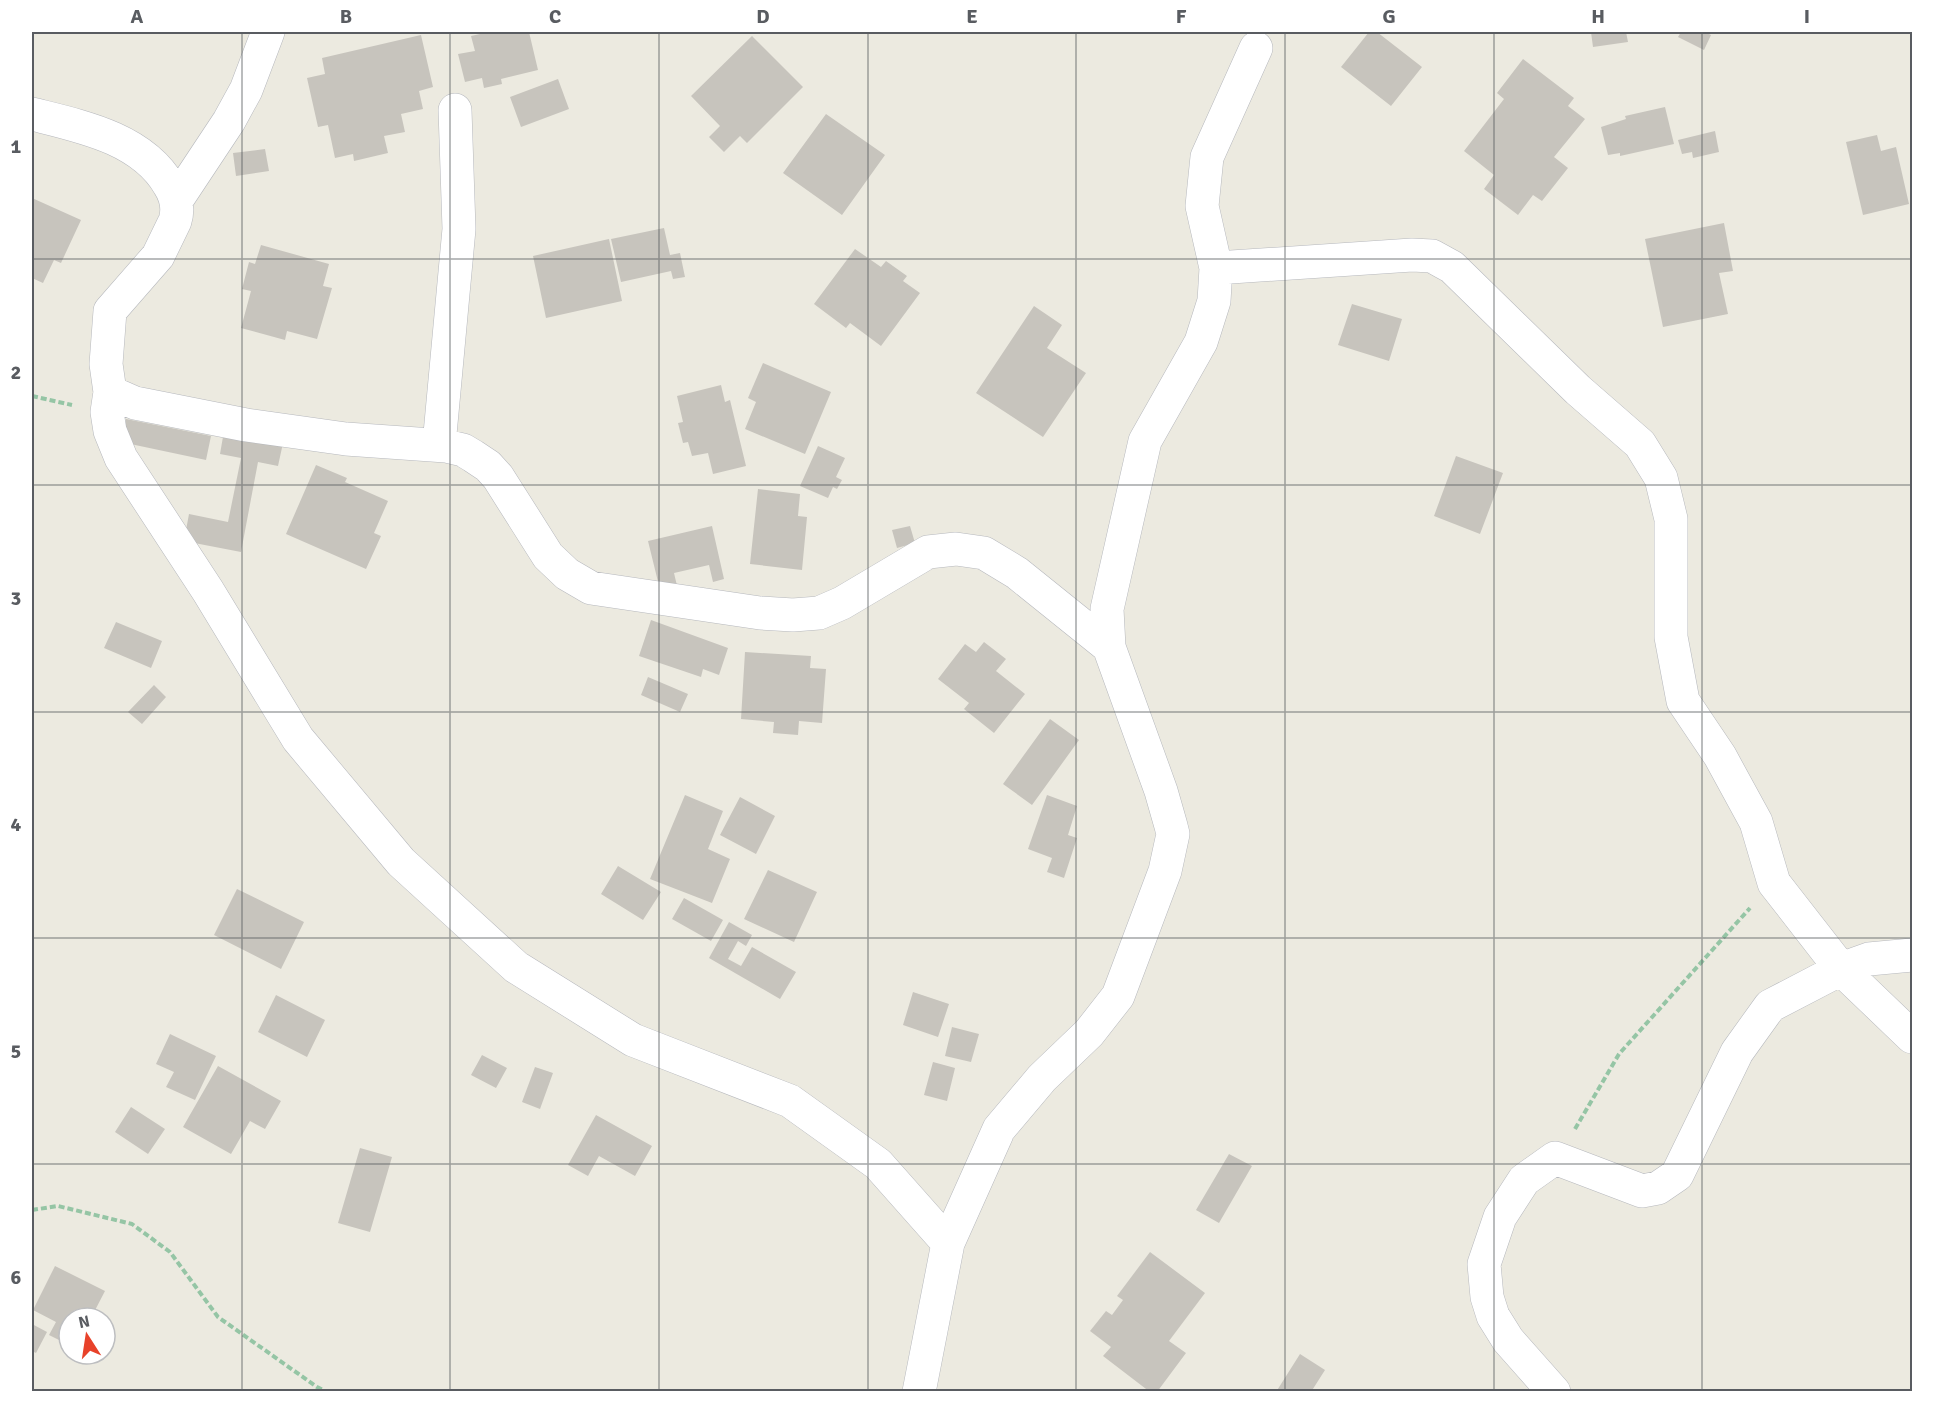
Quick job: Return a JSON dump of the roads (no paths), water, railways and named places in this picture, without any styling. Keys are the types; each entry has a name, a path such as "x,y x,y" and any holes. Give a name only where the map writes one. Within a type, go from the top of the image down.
{"street":[{"path":"176,201 229,121 246,90 268,32"},
{"path":"919,1392 948,1244 999,1129 1042,1078 1089,1033 1118,996 1165,871 1173,834 1161,791 1109,647 1107,609 1145,441 1201,342 1214,301 1216,268 1202,206 1207,157 1256,48"},
{"path":"439,445 459,229 455,110"},
{"path":"32,114 71,124 118,141 141,153 163,174 171,188 176,201 177,215 158,256 110,311 106,364 110,392 107,412 110,431 120,458 208,591 298,739 401,862 516,967 633,1040 790,1101 878,1164 948,1244"},
{"path":"1216,268 1412,255 1432,256 1452,267 1578,390 1640,444 1661,478 1671,519 1671,637 1683,701 1720,756 1756,822 1774,884 1841,969 1912,1037"},
{"path":"110,392 135,403 246,425 346,439 439,445 463,450 488,466 498,477 548,556 567,573 591,588 760,613 793,615 819,613 843,603 928,552 956,549 984,553 1017,573 1109,647"},
{"path":"1554,1392 1508,1340 1493,1316 1487,1297 1484,1264 1500,1217 1524,1179 1555,1158 1642,1191 1658,1188 1677,1175 1737,1052 1770,1006 1841,969 1869,959 1912,956"}]}
